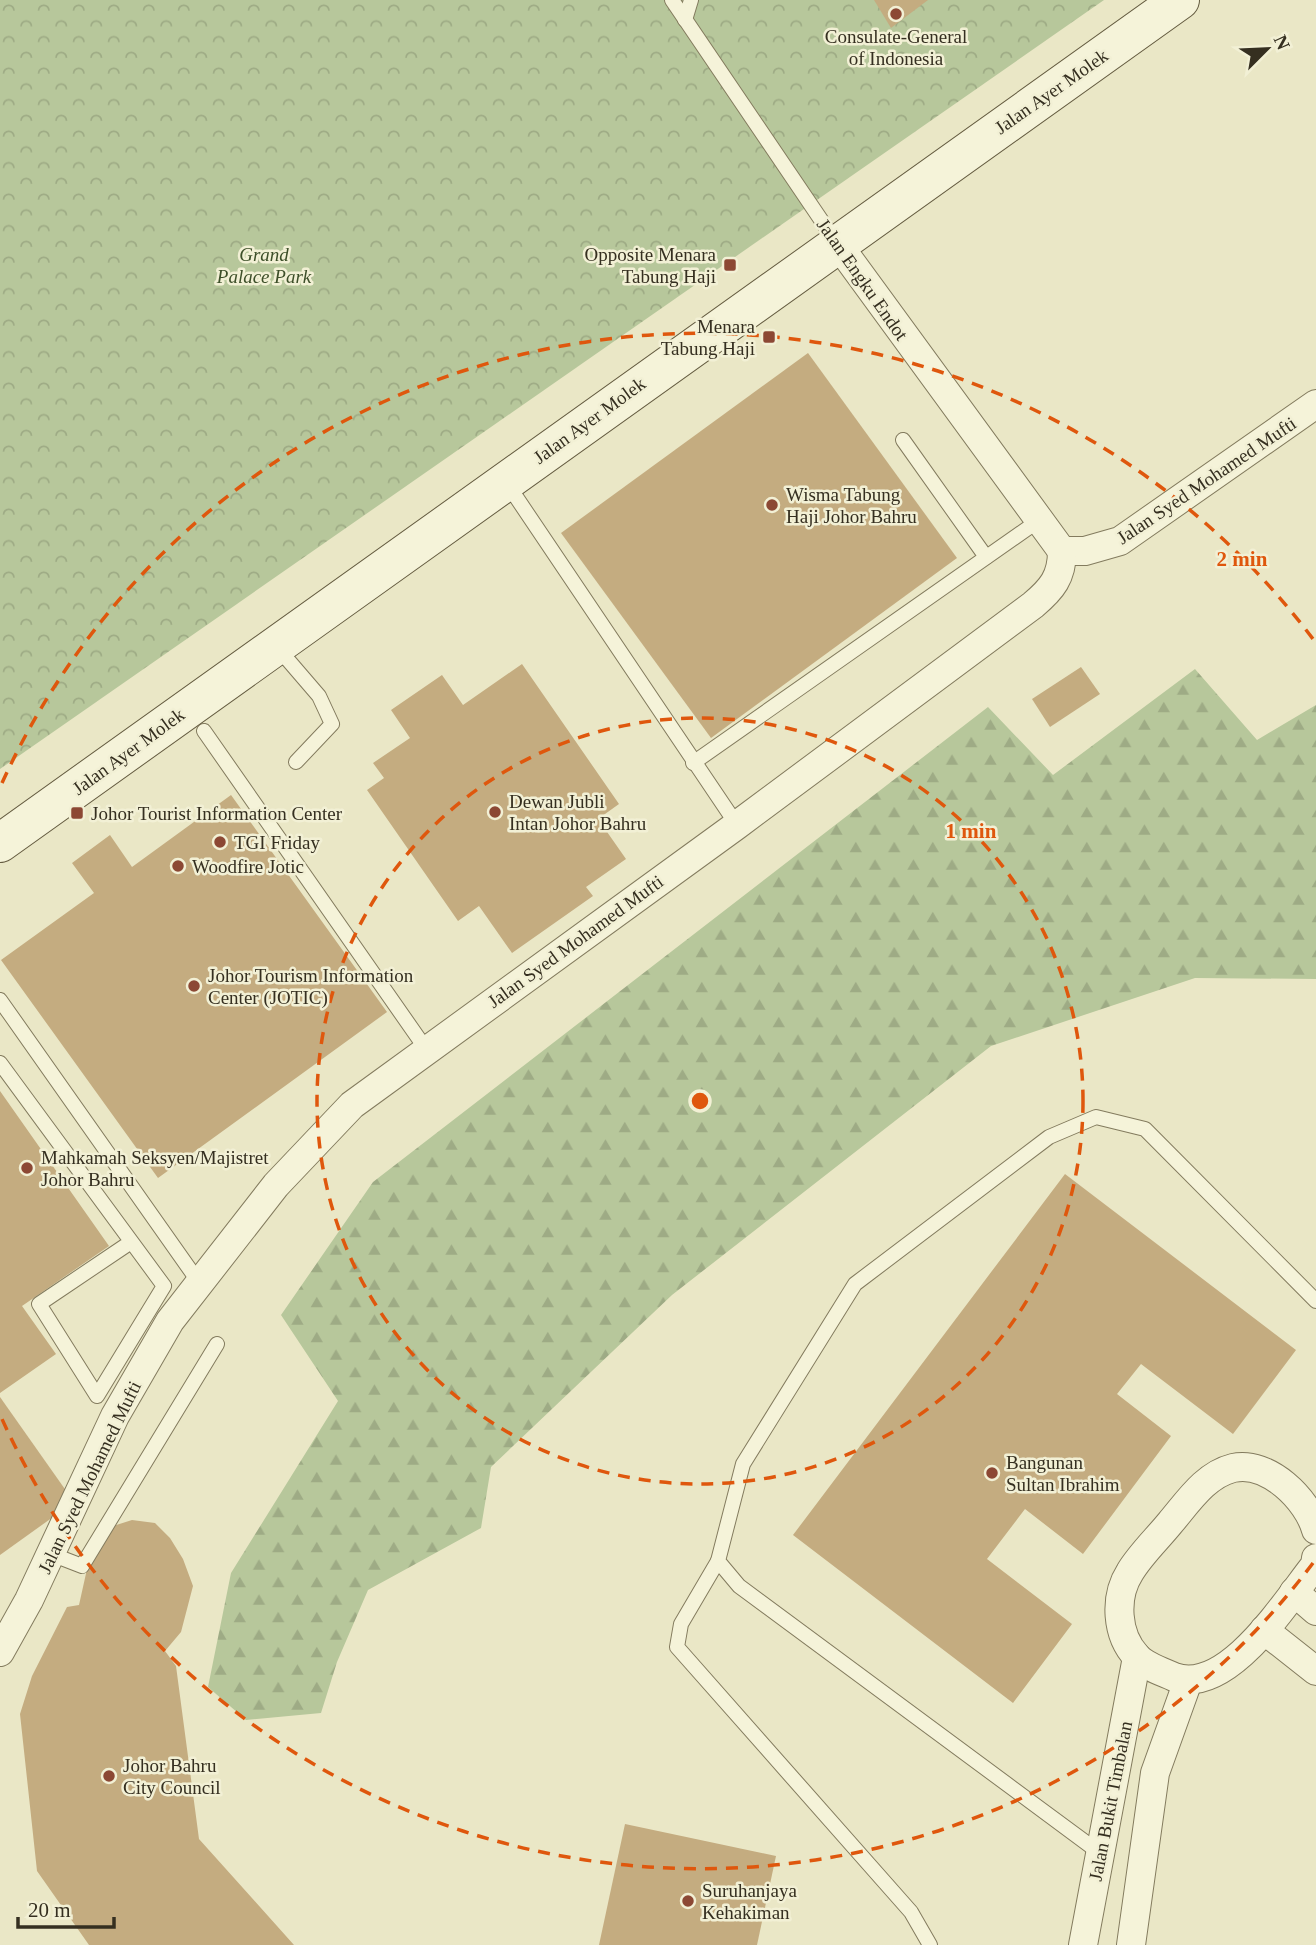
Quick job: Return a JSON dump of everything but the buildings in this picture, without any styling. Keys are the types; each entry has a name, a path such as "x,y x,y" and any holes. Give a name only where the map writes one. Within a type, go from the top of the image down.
{"main road":[{"name":"Jalan Ayer Molek","path":"0,843 1180,0"}],"street":[{"name":"Jalan Engku Endot","path":"837,243 1062,551"},
{"name":"Jalan Syed Mohamed Mufti","path":"0,1652 51,1553 115,1416 170,1321 198,1281 276,1185 352,1105 737,825 1051,590 1062,566 1062,551 1085,551 1121,541 1316,404"},
{"path":"1315,1521 1295,1494 1261,1470 1234,1468 1202,1485 1129,1573 1119,1605 1122,1632 1137,1657 1164,1673 1188,1681 1215,1673 1241,1655 1264,1630 1315,1564 1316,1558"},
{"path":"1294,1592 1316,1611"},
{"path":"1264,1630 1316,1671"},
{"name":"Jalan Bukit Timbalan","path":"1083,1945 1137,1657"},
{"name":"Jalan Bukit Timbalan","path":"1131,1945 1155,1773 1188,1681"}],"lane":[{"name":"Jalan Engku Endot","path":"672,0 837,243"},
{"path":"685,20 691,0"},
{"path":"903,440 986,557"},
{"path":"505,481 737,825"},
{"path":"693,763 1038,521"},
{"path":"275,645 319,696 332,724 296,762"},
{"path":"204,731 426,1049"},
{"path":"0,1000 198,1281"},
{"path":"0,1063 164,1286 97,1396 39,1304 131,1242"},
{"path":"930,1945 912,1912 677,1647 681,1624 718,1561 744,1464 855,1284 1049,1136 1096,1117 1145,1129 1316,1301"},
{"path":"51,1553 82,1566 217,1344"},
{"path":"718,1561 738,1586 1100,1853"}],"green space":[{"name":"Grand Palace Park","path":"0,0 1104,0 0,769"},
{"path":"1195,669 1257,740 1316,705 1316,979 1195,978 991,1046 672,1295 491,1467 481,1528 368,1590 337,1662 321,1713 246,1720 208,1687 231,1573 338,1401 281,1315 373,1182 988,707 1053,775"}],"place":[{"name":"Consulate-General of Indonesia","path":"896,14"},
{"name":"Opposite Menara Tabung Haji","path":"730,265"},
{"name":"Menara Tabung Haji","path":"769,337"},
{"name":"Wisma Tabung Haji Johor Bahru","path":"772,505"},
{"name":"Dewan Jubli Intan Johor Bahru","path":"495,812"},
{"name":"Johor Tourist Information Center","path":"77,813"},
{"name":"TGI Friday","path":"220,842"},
{"name":"Woodfire Jotic","path":"178,866"},
{"name":"Johor Tourism Information Center (JOTIC)","path":"194,986"},
{"name":"Mahkamah Seksyen/Majistret Johor Bahru","path":"27,1168"},
{"name":"Bangunan Sultan Ibrahim","path":"992,1473"},
{"name":"Johor Bahru City Council","path":"109,1776"},
{"name":"Suruhanjaya Kehakiman","path":"688,1901"}]}
